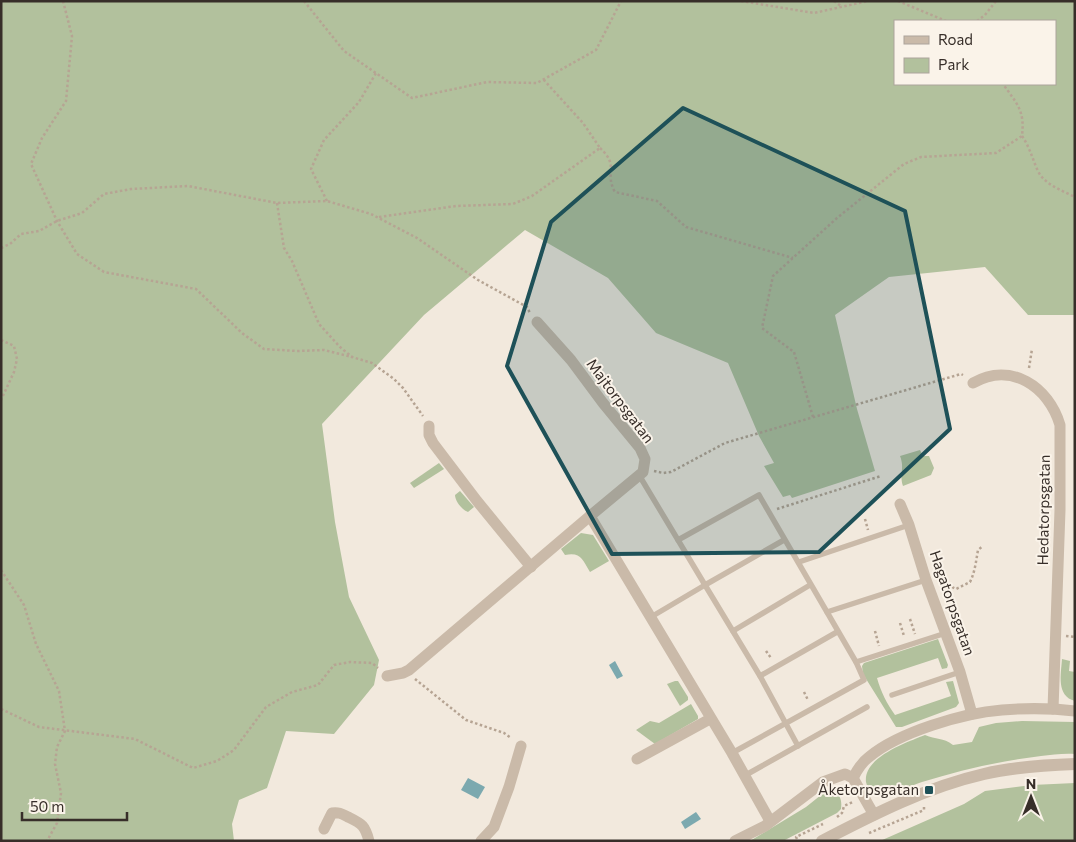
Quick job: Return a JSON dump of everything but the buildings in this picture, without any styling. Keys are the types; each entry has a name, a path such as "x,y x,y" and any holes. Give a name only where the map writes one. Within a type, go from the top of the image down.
{"street":[{"name":"Majtorpsgatan","path":"537,322 571,360 642,452 645,459 642,471"},
{"name":"Hedatorpsgatan","path":"973,383 990,375 999,374 1010,375 1030,382 1048,401 1058,418 1060,426 1060,510 1053,709"},
{"path":"429,426 429,435 433,443 530,567"},
{"path":"387,676 406,672 642,471"},
{"name":"Hagatorpsgatan","path":"900,504 960,672 972,714"},
{"path":"590,516 770,821"},
{"path":"853,778 860,765 869,756 896,739 972,714 1001,710 1053,709 1075,711"},
{"path":"637,759 710,718"},
{"path":"480,841 494,827 509,787 521,746"},
{"path":"822,841 929,790 986,773 1075,764"},
{"path":"734,841 766,826 770,821 823,782 845,774 853,778 874,815"},
{"path":"324,829 332,813 341,813 359,821 365,827 369,841"}],"lane":[{"path":"642,471 678,540 760,676 798,746"},
{"path":"678,540 759,495 856,662 864,680 732,754"},
{"path":"799,562 909,525"},
{"path":"651,617 705,584 784,540"},
{"path":"827,612 926,580"},
{"path":"733,630 810,585"},
{"path":"760,676 837,632"},
{"path":"856,662 946,633"},
{"path":"892,695 960,672"},
{"path":"744,776 867,707"}],"path":[{"path":"62,1 72,36 66,102 42,138 31,164 57,221 77,254 104,272 196,289 242,333 264,349 324,350 372,363 394,379 421,412 429,426"},
{"path":"304,1 344,51 412,98 487,82 536,83 596,50 621,1"},
{"path":"740,1 814,12 868,1"},
{"path":"834,1 842,7"},
{"path":"898,1 944,20"},
{"path":"979,20 996,1"},
{"path":"327,201 311,169 324,140 359,102 376,73"},
{"path":"544,79 583,123 600,148 608,155 612,166 610,183 615,192 657,201 686,226 793,258"},
{"path":"1004,85 1018,105 1024,120 1022,136 1028,145 1038,171 1050,186 1075,197"},
{"path":"813,417 794,352 762,328 773,276 837,218 904,164 921,157 996,153 1022,136"},
{"path":"377,217 456,206 513,204 532,196 600,148"},
{"path":"1,248 21,234 39,230 57,221 82,213 104,194 131,188 188,186 277,203 327,201 371,214 416,238 478,280 527,308 537,322"},
{"path":"277,203 284,248 292,261 319,324 352,357"},
{"path":"1,340 14,346 17,359 14,372 1,400"},
{"path":"1029,368 1032,350"},
{"path":"642,471 670,472 725,443 961,374 973,383"},
{"path":"769,512 881,476"},
{"path":"952,587 956,589 970,582 978,561 978,550 983,546"},
{"path":"1,570 24,605 36,644 59,691 65,731 57,747 56,764 61,793 57,823 47,841"},
{"path":"910,619 918,642"},
{"path":"900,623 907,646"},
{"path":"875,630 882,654"},
{"path":"1,709 39,727 135,739 193,768 217,761 234,750 266,707 292,692 318,686 334,665 350,662 372,663 387,676"},
{"path":"406,672 466,720 504,733 521,746"},
{"path":"836,818 842,813 844,806 863,797"},
{"path":"865,835 924,810 924,807"},
{"path":"797,839 796,837 828,822"}],"highlighted area":[{"path":"683,108 905,211 950,429 819,552 612,554 507,366 551,222"}],"green space":[{"path":"1,1 1075,1 1075,315 1028,315 985,267 889,277 835,315 857,409 875,471 792,498 790,495 783,497 764,466 774,463 759,436 728,363 656,333 608,278 525,230 424,315 322,424 335,522 349,597 379,660 374,685 334,734 286,731 267,788 239,800 232,824 234,841 1,841"},
{"path":"920,450 923,456 929,456 934,468 931,475 903,486 900,456"},
{"path":"439,463 444,469 414,488 410,483"},
{"path":"460,491 474,507 468,512 456,500 455,495"},
{"path":"581,533 593,535 609,561 590,572 578,556 565,555 561,549"},
{"path":"938,639 948,665 947,668 942,669 938,658 877,678 884,698 895,715 951,696 946,682 953,681 959,703 956,707 902,727 896,727 863,674 862,666 864,663"},
{"path":"1062,659 1070,661 1069,671 1075,672 1075,701 1069,698 1062,689"},
{"path":"678,681 688,697 688,700 680,706 667,684"},
{"path":"691,704 698,719 655,744 636,730 650,721 659,723"},
{"path":"1022,721 1075,722 1075,754 1041,756 981,766 922,782 887,796 874,792 867,785 867,773 872,765 879,758 898,746 925,735 953,745 972,742 979,727 996,723"},
{"path":"1075,783 1075,841 880,841 964,804 985,791 1032,785"},
{"path":"831,792 837,794 841,800 841,809 837,813 783,841 750,841 806,807 821,795"}],"water":[{"path":"615,661 623,676 617,679 609,665"},
{"path":"468,778 485,787 478,799 461,790"},
{"path":"696,812 701,819 685,829 681,822"}],"place":[{"name":"Åketorpsgatan","path":"929,790"}]}
